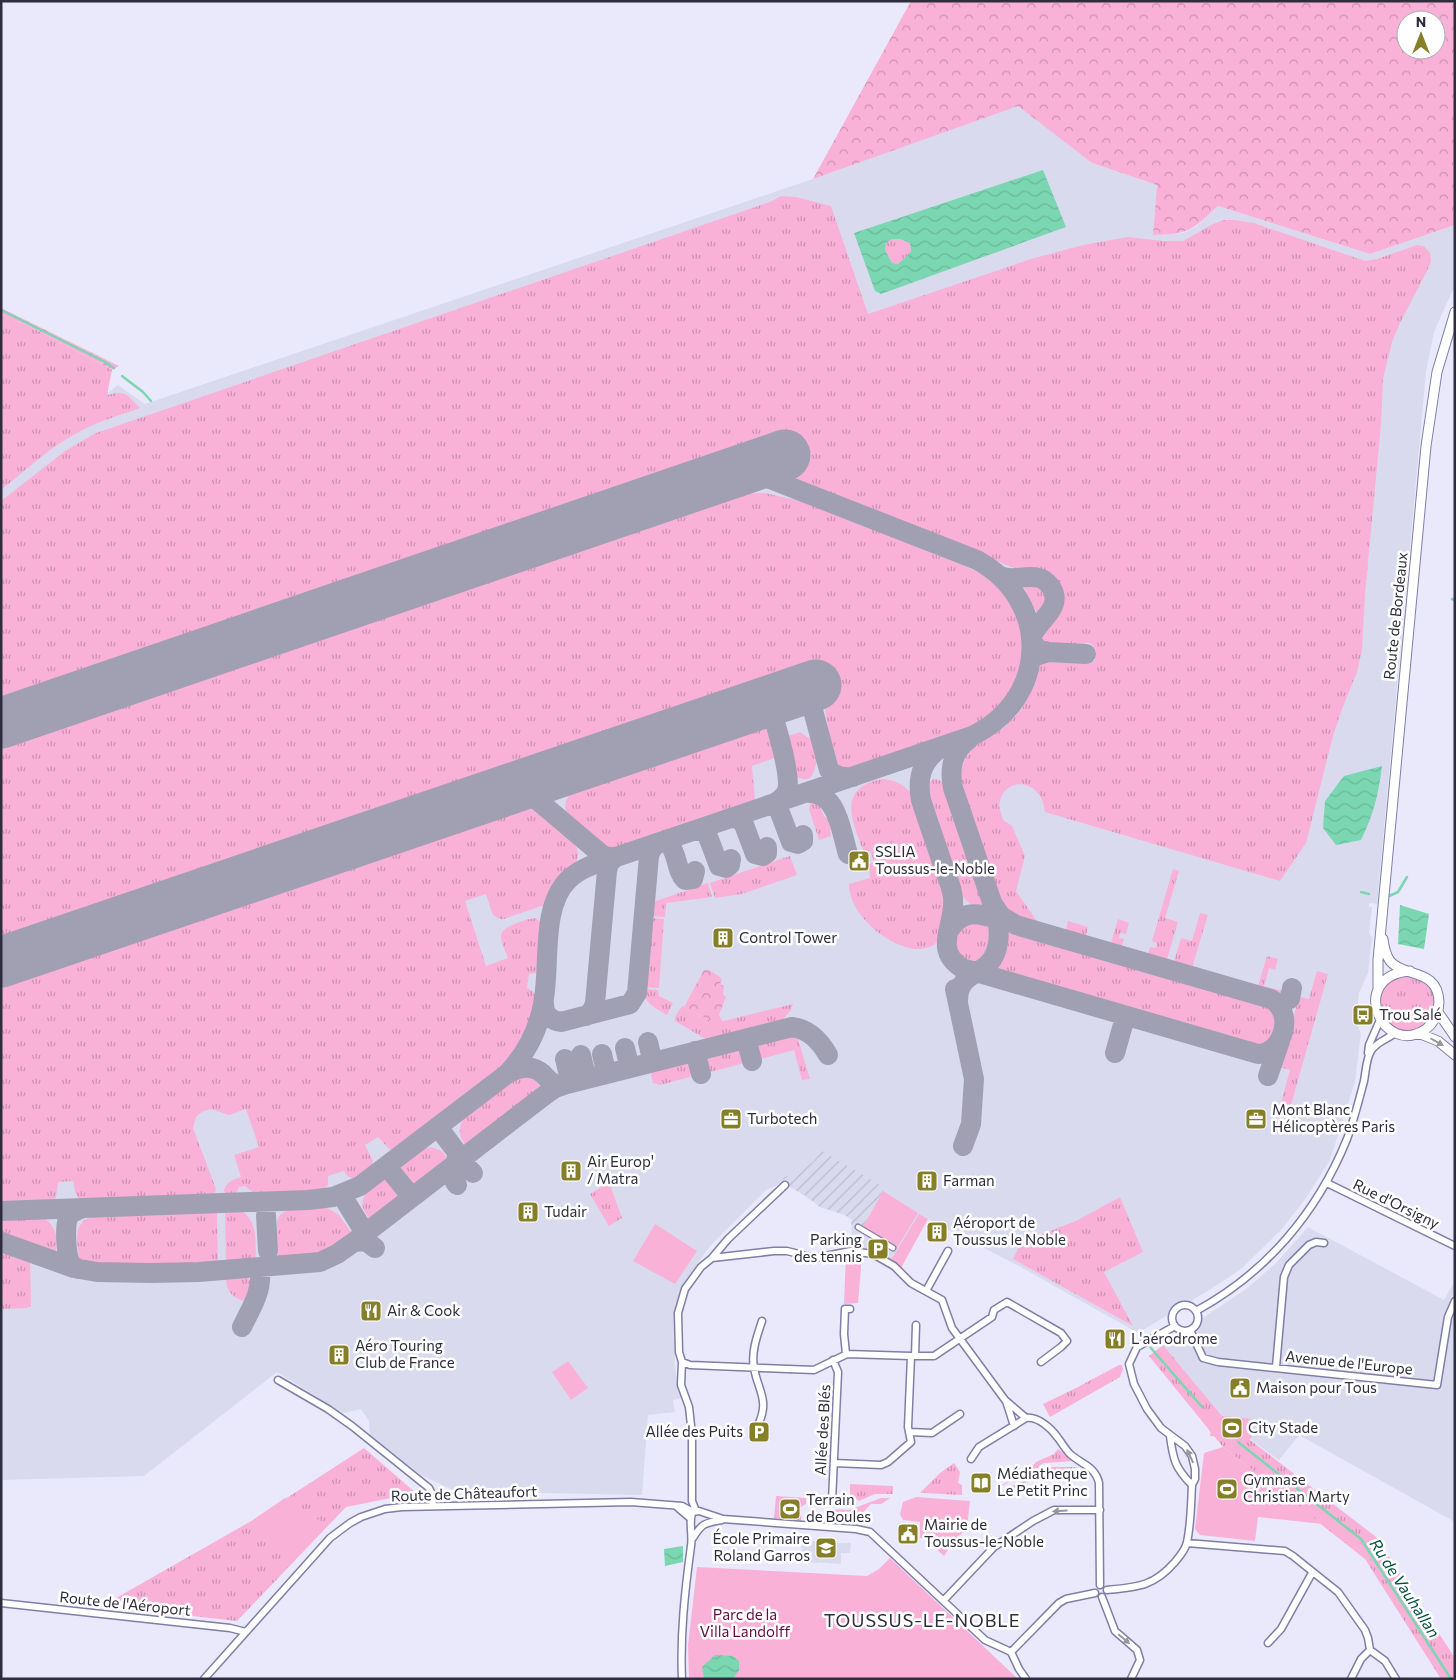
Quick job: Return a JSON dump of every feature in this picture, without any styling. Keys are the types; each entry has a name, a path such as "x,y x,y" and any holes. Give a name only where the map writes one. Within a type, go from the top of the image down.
{"main road":[{"name":"Route de Bordeaux","path":"1381,927 1426,446 1437,372 1455,312"},
{"path":"1381,927 1385,952 1390,960 1394,964 1428,979 1438,994 1438,1012 1434,1021 1418,1033 1410,1035 1396,1033 1386,1028 1380,1020 1375,1006 1378,990 1381,927"},
{"path":"1378,990 1383,982 1391,976 1400,972 1410,971"},
{"path":"1438,1012 1455,1037"},
{"path":"1418,1033 1438,1041 1455,1055"}],"street":[{"path":"1366,1070 1369,1045 1380,1020"},
{"path":"1196,1311 1242,1282 1271,1257 1297,1226 1327,1183 1353,1121 1371,1051 1379,1043 1396,1033"},
{"name":"Rue d'Orsigny","path":"1327,1183 1455,1246"},
{"path":"682,1679 682,1624 693,1516 692,1435 689,1406 682,1385 678,1314 685,1289 701,1267 786,1185"},
{"path":"858,1227 893,1248"},
{"path":"1276,1367 1284,1277 1289,1265 1309,1245 1316,1242 1324,1243"},
{"path":"712,1258 774,1251 787,1251 815,1258 851,1251 873,1254 894,1266 911,1283 942,1300 952,1328 1005,1400 1026,1418 1036,1419 1058,1437 1068,1453 1092,1469 1098,1478 1100,1585"},
{"path":"926,1291 948,1251"},
{"name":"Avenue de l'Europe","path":"1190,1330 1204,1358 1218,1362 1437,1385 1448,1317 1455,1301"},
{"path":"682,1362 690,1364 814,1370 846,1354 934,1356 992,1317 994,1310 1007,1302 1061,1333 1067,1341 1062,1347 1041,1362"},
{"path":"1180,1305 1189,1305 1196,1311 1198,1315 1197,1323 1190,1330 1181,1330 1175,1326 1172,1319 1174,1311 1180,1305"},
{"path":"846,1354 844,1334 845,1308 850,1309"},
{"path":"758,1425 762,1415 764,1400 754,1367 756,1336 762,1321"},
{"path":"834,1463 881,1465 911,1442 908,1427 916,1324"},
{"path":"1107,1590 1137,1586 1154,1581 1164,1574 1182,1554 1187,1543 1192,1485 1195,1479 1192,1456 1185,1446 1161,1428 1142,1402 1134,1384 1129,1364 1137,1347 1175,1326"},
{"name":"Allée des Blés","path":"832,1501 838,1372 833,1360"},
{"path":"278,1380 328,1409 352,1426 429,1488 432,1492 433,1506"},
{"path":"1005,1400 1014,1426"},
{"path":"910,1432 932,1433 960,1414"},
{"path":"971,1459 979,1447 1026,1418"},
{"path":"1170,1436 1175,1464 1192,1485"},
{"name":"Route de Châteaufort","path":"204,1679 318,1550 350,1523 385,1509 594,1502 650,1503 676,1506 693,1516"},
{"path":"944,1600 994,1547 1025,1526 1054,1510 1100,1510"},
{"path":"693,1516 704,1514 723,1519 865,1530 879,1540 985,1640 1011,1652 1026,1679"},
{"path":"692,1539 706,1518 704,1514"},
{"path":"693,1516 702,1525"},
{"path":"702,1525 723,1519"},
{"path":"1187,1543 1284,1551 1293,1556 1338,1592 1364,1630 1368,1638 1370,1650 1385,1661 1396,1679"},
{"path":"1268,1643 1281,1629 1312,1573"},
{"path":"1100,1585 1104,1585 1107,1590 1106,1596 1102,1597"},
{"path":"1095,1593 1095,1589 1100,1585"},
{"path":"1095,1593 1102,1597 1115,1631 1137,1650 1140,1660 1131,1679"},
{"path":"1011,1652 1059,1602 1095,1593"},
{"name":"Route de l'Aéroport","path":"1,1602 230,1628 246,1632"},
{"path":"1351,1679 1361,1659 1370,1650"}],"shaded area":[{"path":"1018,105 1092,163 1157,185 1153,235 1183,233 1197,226 1218,206 1370,254 1455,225 1455,285 1434,332 1426,372 1377,904 1369,903 1369,907 1372,907 1369,933 1372,938 1368,973 1359,993 1357,1010 1356,1022 1361,1033 1355,1082 1330,1160 1306,1198 1282,1229 1240,1270 1138,1333 1019,1266 928,1219 898,1270 873,1254 851,1251 852,1220 845,1215 821,1207 784,1182 766,1190 710,1246 681,1287 674,1313 675,1368 681,1398 673,1400 675,1412 648,1415 642,1495 455,1491 421,1475 370,1435 369,1421 361,1409 343,1413 277,1372 144,1476 1,1480 1,478 118,385 145,404 813,179"},
{"path":"822,1151 885,1188 863,1227 851,1225 852,1220 845,1215 820,1207 805,1195 785,1185 783,1178 802,1170 813,1162"},
{"path":"1308,1227 1444,1300 1455,1281 1455,1522 1299,1435 1279,1460 1227,1422 1163,1345 1246,1289 1276,1263"},
{"name":"École Primaire Roland Garros","path":"811,1541 820,1543 851,1543 850,1553 841,1553 841,1564 801,1562 802,1542 810,1543"}],"green space":[{"path":"911,1 1455,1 1455,225 1370,254 1218,206 1190,229 1183,232 1153,235 1157,185 1092,163 1018,106 813,179"},
{"path":"781,196 796,197 831,206 868,314 1031,259 1083,245 1128,237 1183,241 1224,220 1254,223 1365,261 1377,259 1417,245 1424,246 1430,253 1431,261 1428,269 1392,342 1383,379 1362,650 1357,672 1333,736 1306,843 1280,881 1045,812 1043,802 1036,790 1020,784 1010,787 1005,791 999,806 1003,820 1012,826 1025,856 1016,891 1041,927 1008,914 1000,905 959,789 958,775 967,755 976,745 1001,730 1021,710 1029,696 1043,660 1065,659 1089,664 1095,660 1096,651 1088,643 1072,649 1053,648 1043,644 1042,632 1059,611 1061,603 1061,594 1058,586 1049,576 1010,566 979,552 797,481 782,441 1,705 1,501 65,451 96,433 770,202"},
{"path":"892,239 900,239 910,243 911,251 898,264 892,263 885,250 886,243"},
{"path":"1,308 119,366 112,370 39,331 1,314"},
{"path":"1,314 39,331 112,370 107,395 126,394 140,408 91,426 65,440 1,490"},
{"path":"765,493 801,501 967,567 991,581 1009,600 1020,623 1024,646 1021,671 1012,693 995,713 971,729 843,773 834,766 824,703 812,669 1,944 1,742 720,497 734,494"},
{"path":"1029,584 1040,586 1047,593 1047,604 1040,613 1037,613 1024,588"},
{"path":"757,724 766,724 771,727 778,757 752,766 755,799 748,805 617,850 612,850 599,844 569,819 565,805 566,800 571,792 579,786"},
{"path":"800,732 813,741 817,762 812,776 805,779 799,778 792,773 788,736"},
{"path":"882,779 898,783 912,794 947,892 942,896 944,926 936,943 921,949 903,946 883,936 866,921 854,903 849,884 870,878 869,864 874,862 870,851 864,853 855,829 851,807 853,798 858,790 868,783"},
{"path":"933,779 945,784 987,904 982,909 967,901 956,886 926,793 926,786"},
{"path":"816,800 824,816 829,820 831,836 819,840 809,809 810,804"},
{"path":"519,805 535,807 565,831 576,847 578,855 576,863 560,879 553,889 547,904 504,919 493,915 486,894 465,901 486,966 508,958 502,944 501,935 510,926 535,918 544,924 542,967 536,973 529,974 527,988 535,995 538,1004 537,1015 518,1051 504,1067 399,1149 390,1150 378,1137 365,1145 373,1161 371,1170 356,1178 350,1177 344,1171 328,1176 328,1185 321,1191 255,1194 245,1186 239,1187 236,1194 228,1196 224,1191 226,1185 230,1181 241,1177 234,1155 259,1147 246,1109 229,1115 216,1110 208,1110 196,1117 193,1128 216,1189 214,1195 82,1201 76,1195 73,1181 58,1182 56,1198 49,1201 1,1203 1,981"},
{"path":"790,856 797,875 742,894 715,898 710,883"},
{"path":"1173,869 1179,871 1165,918 1178,922 1166,963 1147,957 1150,947 1156,948 1157,943 1152,941"},
{"path":"708,883 712,897 666,903 665,917 650,916 653,902"},
{"path":"1200,913 1208,915 1191,971 1173,965 1181,938 1192,941"},
{"path":"649,918 664,919 659,988 644,987"},
{"path":"1118,919 1129,923 1126,934 1120,933 1119,938 1124,939 1121,950 1110,947"},
{"path":"972,921 987,923 994,936 992,945 984,960 975,966 966,964 958,957 954,947 954,937 959,927"},
{"path":"1068,921 1088,927 1085,939 1065,934"},
{"path":"1011,931 1264,1004 1277,1017 1278,1031 1275,1038 1269,1043 1262,1047 1252,1048 1000,974 997,968 1008,933"},
{"path":"1267,956 1278,959 1275,970 1269,968 1264,986 1287,992 1285,997 1257,989"},
{"path":"704,970 709,970 722,980 720,984 724,986 723,994 726,997 719,1015 723,1022 715,1023 684,1007"},
{"path":"1317,971 1328,974 1291,1105 1281,1103 1290,1070 1279,1067 1298,1001 1296,1001 1297,996 1309,999"},
{"path":"1407,975 1418,977 1427,983 1433,992 1435,1003 1433,1014 1427,1023 1418,1029 1407,1031 1396,1029 1387,1023 1381,1014 1379,1003 1381,992 1387,983 1396,977"},
{"path":"644,989 658,990 659,996 673,1003 667,1015 648,1002"},
{"path":"793,1004 791,1010 780,1023 709,1041 675,1021 675,1017 682,1006 715,1023"},
{"path":"786,1034 798,1039 810,1079 802,1080 794,1050 757,1060 754,1049 755,1044"},
{"path":"736,1047 743,1055 741,1064 710,1072 703,1068 703,1057 707,1054"},
{"path":"685,1060 692,1066 690,1077 660,1085 653,1083 651,1074 655,1068"},
{"path":"526,1076 535,1080 543,1090 468,1147 460,1134 460,1126 464,1118 516,1078"},
{"path":"431,1147 442,1151 449,1161 414,1188 399,1170 401,1166 424,1149"},
{"path":"387,1177 401,1197 371,1220 365,1213 363,1201 369,1191"},
{"path":"609,1182 622,1218 609,1226 590,1194"},
{"path":"883,1191 918,1213 897,1248 863,1227"},
{"path":"1120,1197 1143,1252 1104,1272 1133,1326 1013,1259 1021,1242 1076,1221"},
{"path":"326,1207 339,1215 353,1235 333,1250 321,1256 291,1261 280,1257 278,1255 277,1227 278,1219 281,1215 292,1209"},
{"path":"225,1211 242,1211 251,1221 255,1234 256,1262 226,1264"},
{"path":"217,1212 218,1267 147,1268 81,1264 77,1237 79,1227 91,1217"},
{"path":"919,1214 928,1219 901,1268 891,1260"},
{"path":"43,1218 48,1221 56,1234 55,1256 1,1236 1,1220"},
{"path":"655,1224 697,1251 675,1284 633,1261"},
{"path":"1,1248 30,1257 31,1307 1,1309"},
{"path":"846,1255 862,1255 858,1303 844,1304"},
{"path":"226,1275 246,1275 249,1278 251,1285 243,1301 234,1297 229,1291"},
{"path":"1163,1345 1227,1422 1376,1537 1455,1658 1455,1679 1441,1679 1365,1559 1223,1447 1149,1356"},
{"path":"568,1361 588,1388 571,1400 552,1372"},
{"path":"1122,1365 1123,1369 1120,1377 1050,1417 1043,1404"},
{"name":"City Stade","path":"1213,1415 1253,1419 1251,1439 1210,1436"},
{"path":"1223,1447 1322,1524 1258,1517 1255,1541 1200,1535 1195,1529 1204,1453"},
{"path":"364,1448 416,1493 346,1507 237,1621 102,1606 253,1520"},
{"path":"1058,1449 1073,1461 1044,1463 1035,1471 998,1487 1030,1469 1036,1462 1054,1454"},
{"path":"954,1463 960,1472 958,1483 962,1485 962,1495 921,1492 940,1473"},
{"path":"1045,1467 1078,1467 1040,1475 1003,1496 1002,1492 1035,1475"},
{"path":"850,1484 893,1486 893,1494 875,1494 859,1501 850,1494"},
{"path":"776,1496 806,1498 806,1504 801,1507 801,1521 774,1518"},
{"path":"916,1497 970,1501 967,1529 955,1539 944,1556 925,1539 920,1538 920,1522 903,1520 900,1514 903,1502"},
{"path":"285,1498 325,1524 290,1559 253,1520"},
{"path":"881,1498 890,1498 881,1504 871,1504 864,1511 863,1520 826,1522 827,1509 849,1510"},
{"name":"Parc de la Villa Landolff","path":"890,1558 1018,1679 689,1679 688,1645 697,1567 867,1576 879,1569"}],"water":[{"path":"1043,170 1066,227 881,294 875,291 854,233","holes":["892,239 900,239 910,243 911,251 898,264 892,263 885,250 886,243"]},
{"path":"1382,766 1375,804 1361,840 1336,845 1323,828 1325,801 1344,776"},
{"path":"1400,905 1429,914 1424,949 1398,944"},
{"path":"683,1546 683,1562 665,1566 664,1549"},
{"path":"715,1655 733,1656 739,1661 739,1670 733,1679 704,1679 702,1667"}],"waterway":[{"path":"1,310 114,368"},
{"path":"122,376 143,392 151,401"},
{"path":"1389,896 1398,892 1407,877"},
{"path":"1361,892 1369,894"},
{"name":"Ru de Vauhallan","path":"1150,1347 1202,1407"},
{"name":"Ru de Vauhallan","path":"1238,1442 1361,1539 1451,1679"}],"taxiway":[{"path":"1,1211 308,1200 333,1197 360,1186 507,1074 520,1058 530,1042 541,1014 553,906 559,892 573,876 597,863 972,736 997,719 1016,699 1027,675 1032,650 1029,624 1019,600 1001,578 977,560 770,479 747,475 723,478"},
{"path":"1000,576 1005,578 1039,578 1046,581 1051,587 1054,595 1052,608 1031,639 1037,649 1048,652"},
{"path":"1036,656 1048,652 1086,654"},
{"path":"807,688 829,770 840,776 853,777"},
{"path":"769,702 782,747 788,783 787,791 773,804"},
{"path":"958,1001 961,986 964,982 984,968 993,958 999,935 997,917 953,788 951,774 953,761 959,749 969,739"},
{"path":"939,749 924,765 920,778 920,792 953,898 953,908 947,936 948,953 953,961 962,968 1258,1054 1267,1052 1280,1040 1283,1031 1283,1013 1271,999 1016,925 1001,916 992,903"},
{"path":"514,788 528,793 536,799 601,854 607,857 616,857"},
{"path":"804,793 815,794 831,804 840,822 848,854"},
{"path":"768,806 773,806 779,810 791,842 798,844 803,841 803,835"},
{"path":"733,818 743,822 755,854 763,856 767,853 767,847"},
{"path":"696,830 707,834 719,866 726,868 730,865 731,859"},
{"path":"544,1003 548,1016 561,1022 630,1004 637,993 650,852 659,843 669,844 685,880 693,879 695,871"},
{"path":"586,1016 592,1011 595,1003 607,871 609,863 616,857"},
{"path":"948,932 960,918 967,915 982,915 1007,922"},
{"path":"1290,999 1292,988"},
{"path":"955,989 974,1079 971,1124 963,1146"},
{"path":"1115,1053 1124,1021 1129,1017"},
{"path":"507,1074 521,1068 530,1068 539,1071 552,1083 559,1086 792,1027 804,1030 813,1036 828,1055"},
{"path":"746,1039 752,1061"},
{"path":"1268,1076 1280,1041"},
{"path":"648,1042 652,1059 648,1063"},
{"path":"625,1048 629,1065 625,1069"},
{"path":"695,1051 701,1074"},
{"path":"602,1054 606,1071 602,1075"},
{"path":"581,1055 586,1076 583,1080"},
{"path":"565,1059 570,1080 566,1084"},
{"path":"1,1242 74,1268 97,1272 199,1272 320,1262 337,1254 354,1242 545,1095 555,1088 564,1085"},
{"path":"444,1135 456,1151"},
{"path":"457,1157 452,1177 457,1185"},
{"path":"454,1165 465,1165 473,1173"},
{"path":"393,1174 406,1190"},
{"path":"346,1202 360,1225"},
{"path":"78,1269 69,1260 66,1225 69,1216 83,1208"},
{"path":"266,1215 268,1251"},
{"path":"354,1242 366,1241 375,1248"},
{"path":"242,1327 257,1294 260,1273 265,1267"}],"runway":[{"path":"1,723 785,455"},
{"path":"1,962 816,685"}],"place":[{"name":"SSLIA Toussus-le-Noble","path":"859,861"},
{"name":"Control Tower","path":"723,938"},
{"name":"Trou Salé","path":"1363,1015"},
{"name":"Turbotech","path":"731,1119"},
{"name":"Mont Blanc Hélicoptères Paris","path":"1256,1119"},
{"name":"Air Europ' / Matra","path":"571,1171"},
{"name":"Farman","path":"927,1181"},
{"name":"Tudair","path":"528,1212"},
{"name":"Aéroport de Toussus le Noble","path":"937,1232"},
{"name":"Parking des tennis","path":"878,1249"},
{"name":"Air & Cook","path":"371,1311"},
{"name":"L'aérodrome","path":"1115,1339"},
{"name":"Aéro Touring Club de France","path":"339,1355"},
{"name":"Maison pour Tous","path":"1240,1388"},
{"name":"City Stade","path":"1232,1428"},
{"name":"Allée des Puits","path":"759,1432"},
{"name":"Médiatheque Le Petit Princ","path":"981,1483"},
{"name":"Gymnase Christian Marty","path":"1227,1489"},
{"name":"Terrain de Boules","path":"790,1509"},
{"name":"Mairie de Toussus-le-Noble","path":"908,1534"},
{"name":"École Primaire Roland Garros","path":"826,1548"}],"district":[{"name":"TOUSSUS-LE-NOBLE","path":"922,1621"}]}
